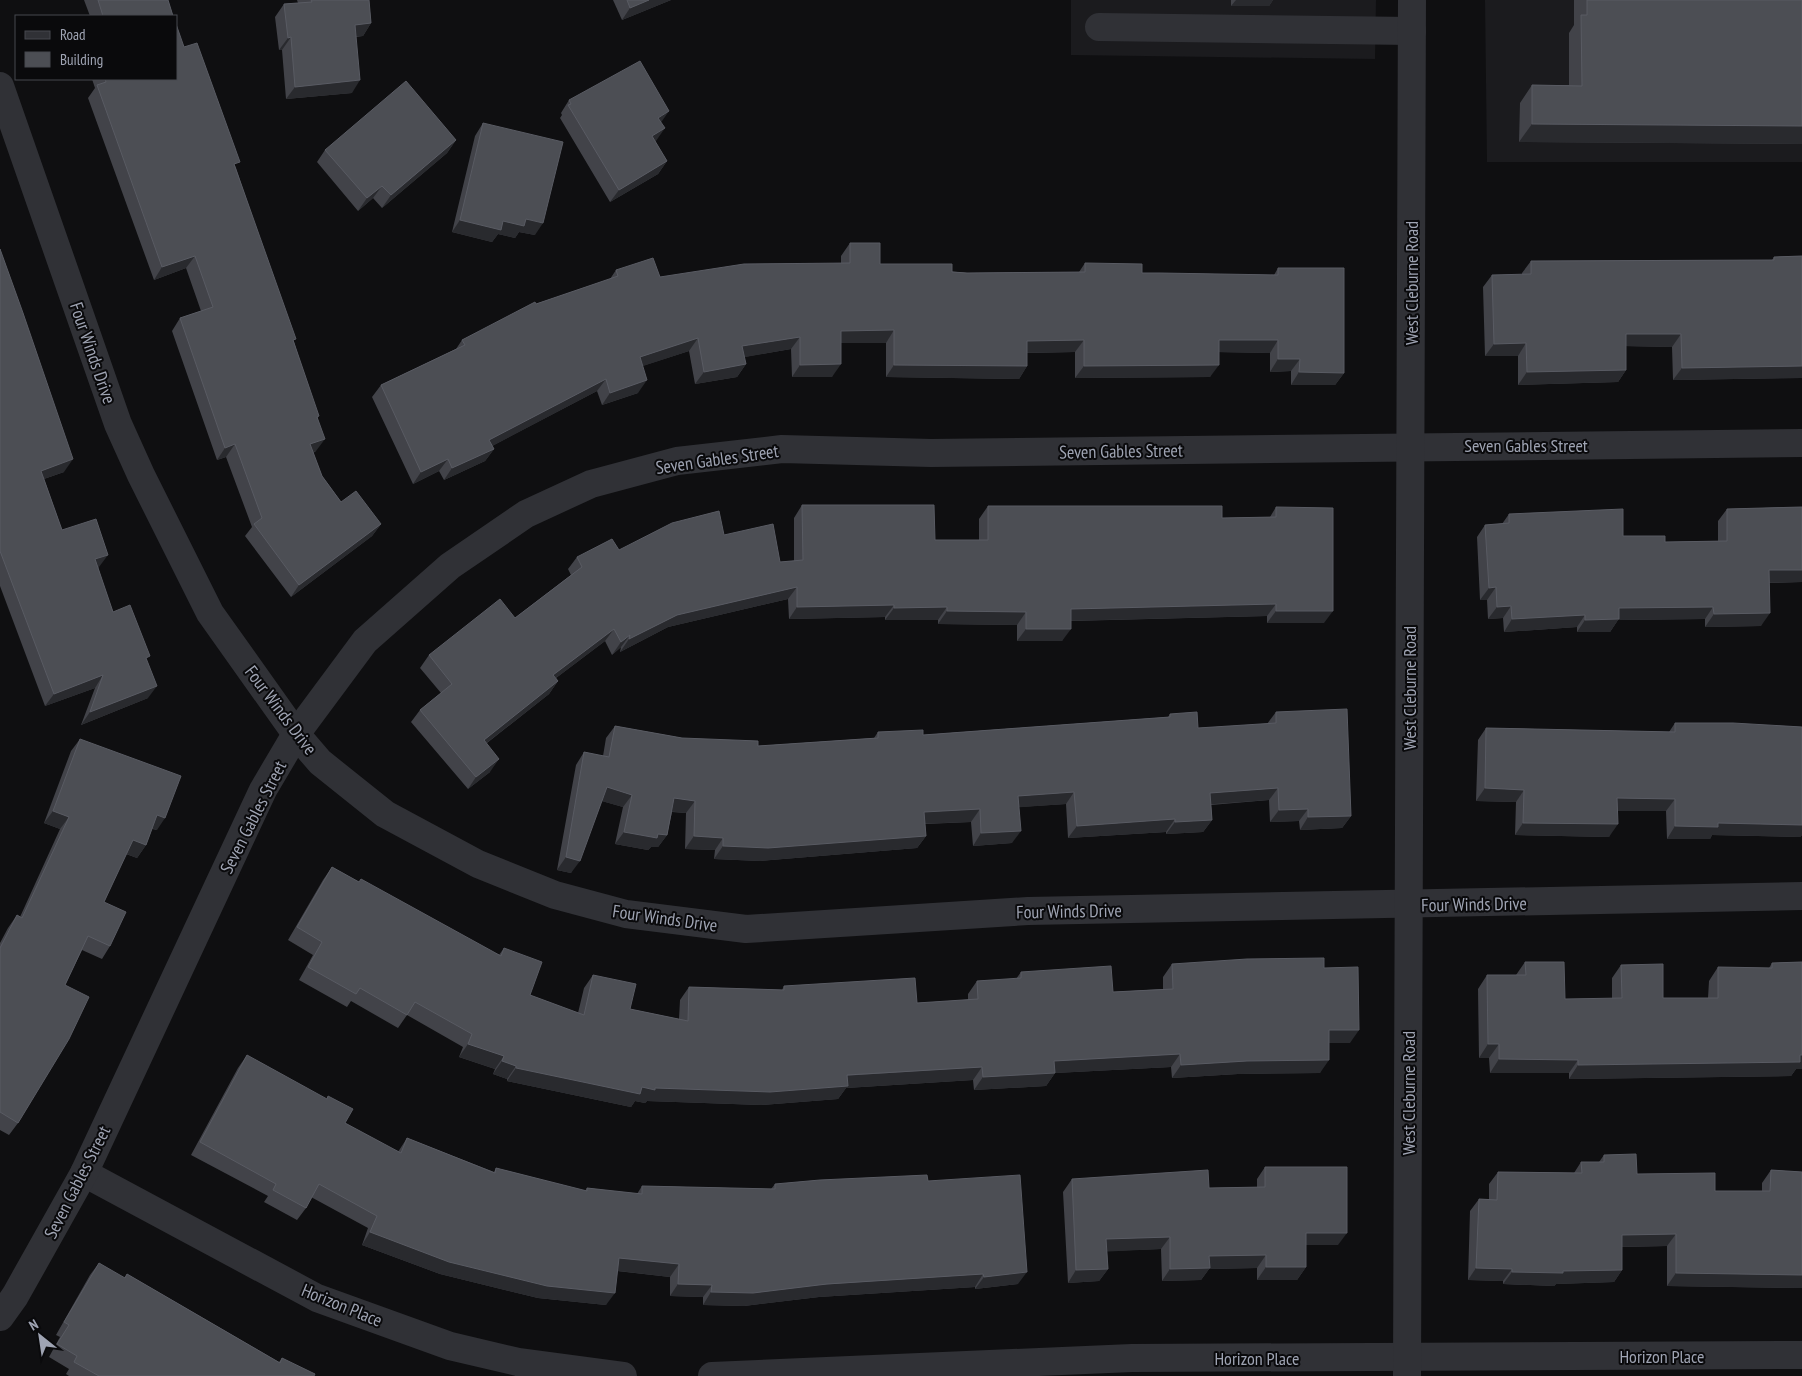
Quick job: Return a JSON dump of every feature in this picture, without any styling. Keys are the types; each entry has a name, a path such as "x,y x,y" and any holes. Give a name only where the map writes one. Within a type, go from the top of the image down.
{"street":[{"name":"West Cleburne Road","path":"1407,1366 1412,0"},
{"path":"1099,27 1412,31"},
{"name":"Four Winds Drive","path":"0,86 118,424 137,467 210,613 296,734 320,762 385,814 478,864 555,895 626,914 746,929 1028,911 1802,896"},
{"name":"Seven Gables Street","path":"0,1317 16,1296 84,1173 264,790 296,734 365,642 450,566 526,514 591,484 669,464 782,449 931,453 1410,446 1802,443"},
{"name":"Horizon Place","path":"84,1173 317,1298 450,1346 518,1362 623,1376"},
{"name":"Horizon Place","path":"712,1376 1132,1358 1407,1366 1802,1355"}],"shaded area":[{"path":"1071,0 1376,0 1375,59 1071,55"},
{"path":"1485,0 1802,0 1802,162 1487,162"}],"building":[{"path":"98,0 168,0 173,15 103,15"},
{"path":"311,0 369,0 371,23 355,25 360,80 295,87 291,37 288,38 284,4 312,2"},
{"path":"627,0 649,0 630,8"},
{"path":"1587,0 1802,0 1802,126 1532,124 1532,85 1582,86 1581,15 1587,15"},
{"path":"178,30 184,47 197,43 240,162 234,164 296,339 293,340 319,416 317,417 325,439 310,444 322,476 341,502 356,491 381,524 299,585 254,524 262,518 235,444 225,448 180,318 213,307 195,256 162,267 97,85 106,82 105,80 178,80"},
{"path":"640,61 669,111 658,118 665,128 652,136 667,161 619,190 568,105 571,104 569,100"},
{"path":"406,81 456,140 391,195 382,186 367,198 325,150"},
{"path":"483,123 563,142 543,223 526,219 524,226 503,221 501,230 460,220"},
{"path":"850,243 880,243 880,264 952,264 952,272 967,273 1085,272 1085,263 1142,264 1142,273 1278,275 1278,268 1344,268 1344,373 1299,372 1300,359 1278,359 1278,340 1219,340 1219,365 1084,366 1084,340 1027,341 1027,366 894,365 894,330 841,331 841,364 800,365 800,337 742,346 746,364 704,372 698,338 640,357 647,380 610,393 606,379 489,440 494,449 452,468 448,459 421,472 381,385 465,345 462,340 535,302 536,304 618,276 616,270 653,258 660,277 744,264 850,263"},
{"path":"0,249 73,459 41,471 62,530 96,519 108,555 95,559 113,612 130,605 150,656 146,658 157,686 90,712 103,675 54,694 0,551"},
{"path":"1802,256 1802,366 1682,368 1681,334 1626,334 1626,370 1527,372 1526,343 1494,344 1492,275 1531,274 1531,261 1774,260 1774,257"},
{"path":"802,505 934,505 935,540 988,540 988,506 1222,506 1222,518 1276,517 1276,507 1333,508 1333,611 1276,611 1276,604 1071,609 1071,629 1026,629 1026,612 947,611 947,607 894,608 894,605 797,607 797,587 677,615 629,639 630,635 621,642 614,629 553,675 558,681 484,740 499,759 476,777 420,710 452,684 429,655 500,599 515,618 582,567 577,557 612,539 619,550 672,523 719,511 724,535 773,524 780,562 803,560"},
{"path":"1802,507 1802,570 1769,570 1770,613 1714,614 1713,607 1619,608 1619,619 1585,620 1585,615 1512,619 1511,606 1497,607 1496,587 1489,588 1485,525 1509,523 1509,514 1623,509 1623,536 1665,536 1665,542 1727,541 1727,509"},
{"path":"1347,709 1351,816 1308,817 1308,809 1279,810 1278,788 1210,793 1212,820 1175,822 1175,819 1077,826 1074,792 1018,796 1021,831 981,833 980,809 924,812 926,836 768,848 723,846 723,838 694,836 695,801 674,798 667,835 658,834 657,838 624,832 632,795 607,787 580,861 566,857 584,752 609,757 615,726 682,738 758,741 758,746 878,738 878,732 923,730 923,735 1170,717 1170,714 1197,712 1198,728 1276,723 1276,712"},
{"path":"1675,723 1733,723 1802,727 1802,825 1718,823 1718,827 1675,826 1675,799 1617,798 1618,824 1523,823 1524,790 1485,788 1486,728 1675,732"},
{"path":"80,739 181,776 165,818 157,815 146,845 133,840 104,902 126,912 110,946 88,936 65,985 89,997 69,1039 18,1123 0,1112 0,948 17,915 22,918 69,817 53,811"},
{"path":"332,867 359,882 361,879 501,956 504,948 542,962 530,995 584,1015 593,975 636,984 630,1009 688,1021 689,987 784,990 784,986 915,978 917,1003 978,999 977,981 1021,978 1021,972 1111,966 1113,992 1173,989 1172,964 1247,959 1324,958 1324,968 1358,967 1359,1030 1329,1030 1329,1060 1247,1061 1181,1065 1180,1054 1054,1061 1055,1073 983,1077 982,1067 847,1075 848,1086 770,1092 655,1088 655,1090 642,1087 640,1094 516,1068 516,1066 502,1061 504,1056 468,1044 472,1034 415,1002 407,1015 360,988 356,994 308,967 322,942 297,927"},
{"path":"1525,962 1564,962 1565,999 1622,998 1621,965 1663,964 1663,998 1718,998 1718,967 1772,968 1772,963 1802,962 1802,1055 1800,1055 1800,1062 1578,1065 1578,1060 1499,1059 1499,1044 1488,1044 1487,975 1526,975"},
{"path":"247,1055 327,1099 328,1096 353,1109 345,1123 401,1153 407,1138 495,1173 496,1168 587,1191 587,1188 642,1194 642,1186 775,1189 775,1184 820,1180 927,1175 928,1181 1020,1175 1027,1272 984,1277 983,1274 827,1284 753,1293 711,1292 712,1285 678,1284 679,1264 619,1258 615,1293 547,1286 449,1262 370,1232 377,1216 319,1184 306,1208 273,1190 276,1184 200,1142"},
{"path":"1636,1154 1637,1174 1715,1173 1715,1191 1770,1191 1771,1170 1802,1172 1802,1275 1676,1273 1676,1234 1622,1235 1622,1270 1563,1271 1563,1273 1512,1272 1512,1269 1476,1268 1479,1199 1497,1200 1498,1172 1582,1173 1581,1162 1604,1162 1604,1155"},
{"path":"1265,1167 1347,1167 1347,1233 1306,1233 1306,1267 1266,1267 1266,1255 1209,1256 1210,1268 1170,1269 1170,1237 1106,1239 1108,1269 1076,1270 1072,1179 1208,1170 1209,1188 1265,1187"},
{"path":"99,1263 125,1278 127,1274 280,1363 282,1358 315,1374 314,1376 99,1376 74,1362 77,1356 57,1344 69,1325 64,1322"}]}
